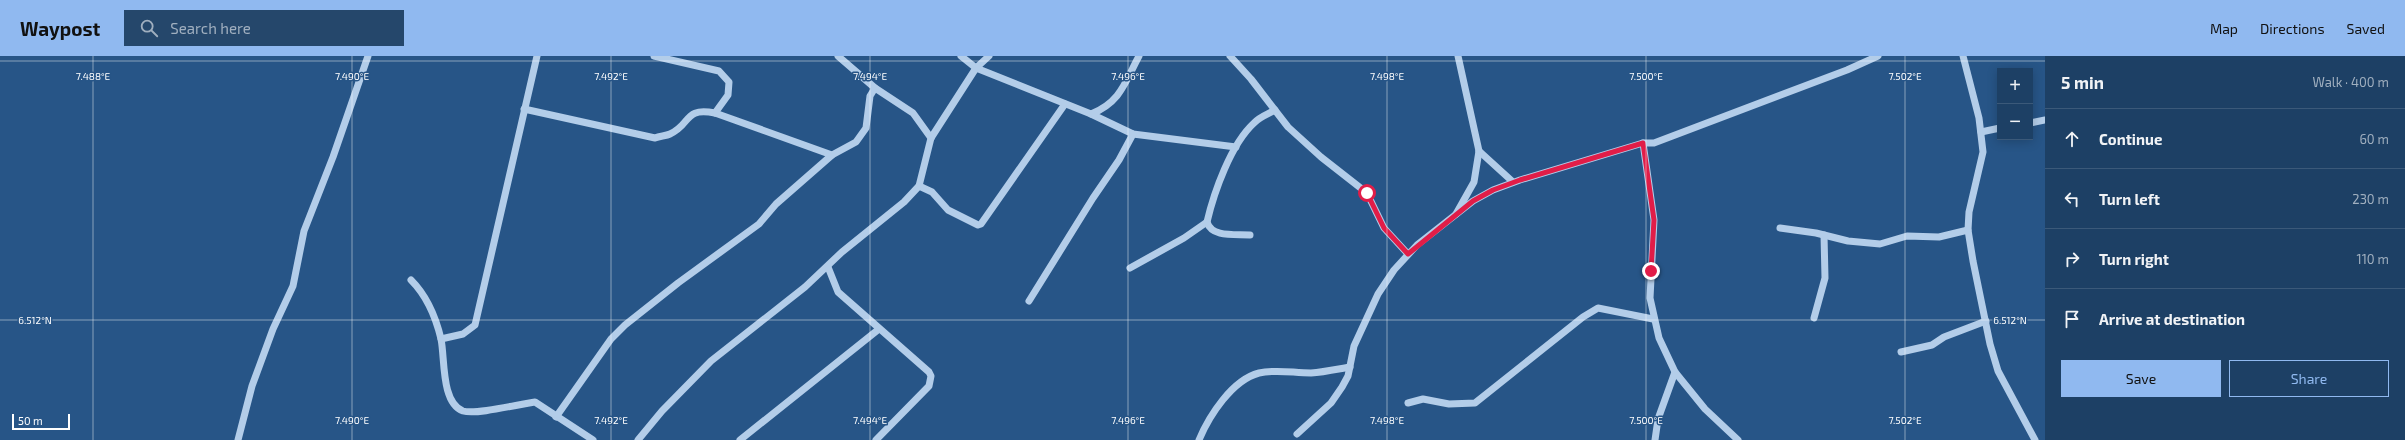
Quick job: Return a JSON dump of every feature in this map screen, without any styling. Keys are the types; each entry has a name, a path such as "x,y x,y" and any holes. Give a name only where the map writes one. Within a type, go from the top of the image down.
{"street":[{"path":"238,440 252,386 274,329 293,286 304,231 333,157 368,56"},
{"path":"441,340 463,334 475,325 537,56"},
{"path":"654,56 719,71 728,82 728,95 716,113"},
{"path":"838,56 875,88 913,113 931,138"},
{"path":"961,56 976,68 1090,114 1133,134 1236,148"},
{"path":"638,440 662,411 711,361 828,266 842,252 904,202 919,186 931,138 976,68 989,56"},
{"path":"1090,114 1104,108 1125,86 1139,56"},
{"path":"1230,56 1252,78 1275,110 1306,144 1367,193 1384,228 1408,254"},
{"path":"1455,217 1474,182 1479,151 1458,56"},
{"path":"1297,434 1331,403 1348,376 1354,346 1378,294 1408,254 1481,197 1513,182 1643,143 1654,143 1735,113 1878,56"},
{"path":"1963,56 1981,132 1983,152 1969,212 1968,230 1986,322 1998,371 2035,440"},
{"path":"556,417 606,345 625,325 678,283 759,224 776,204 832,155 856,142 866,128 870,96 875,88"},
{"path":"919,186 932,192 948,210 978,225 982,224 995,201 1065,104"},
{"path":"524,109 655,138 671,134 696,111 716,113 832,155"},
{"path":"1250,235 1216,233 1209,228 1207,222 1220,181 1236,148 1254,123 1275,110"},
{"path":"2033,122 2045,120"},
{"path":"1981,132 1997,129"},
{"path":"1030,301 1093,198 1119,160 1133,134"},
{"path":"1643,143 1654,220 1650,298 1653,318 1665,355 1675,372 1705,409 1738,440"},
{"path":"1479,151 1513,182"},
{"path":"1130,268 1184,238 1207,222"},
{"path":"1780,228 1824,235 1848,241 1880,244 1907,236 1939,237 1968,230"},
{"path":"1814,318 1825,278 1824,235"},
{"path":"828,266 838,292 929,372 931,381 929,386 876,440"},
{"path":"411,280 423,292 441,340 448,394 452,404 464,411 489,410 535,402 593,440"},
{"path":"1408,403 1423,399 1449,404 1476,403 1583,317 1598,308 1653,318"},
{"path":"1901,352 1932,345 1944,337 1986,322"},
{"path":"740,440 879,329"},
{"path":"1199,440 1204,429 1223,401 1240,384 1258,373 1281,370 1311,373 1350,367"},
{"path":"1655,440 1658,419 1675,372"}],"route":[{"path":"1367,193 1384,228 1408,254 1473,201 1493,190 1520,180 1643,143 1652,196 1654,220 1654,243 1651,271"}]}
